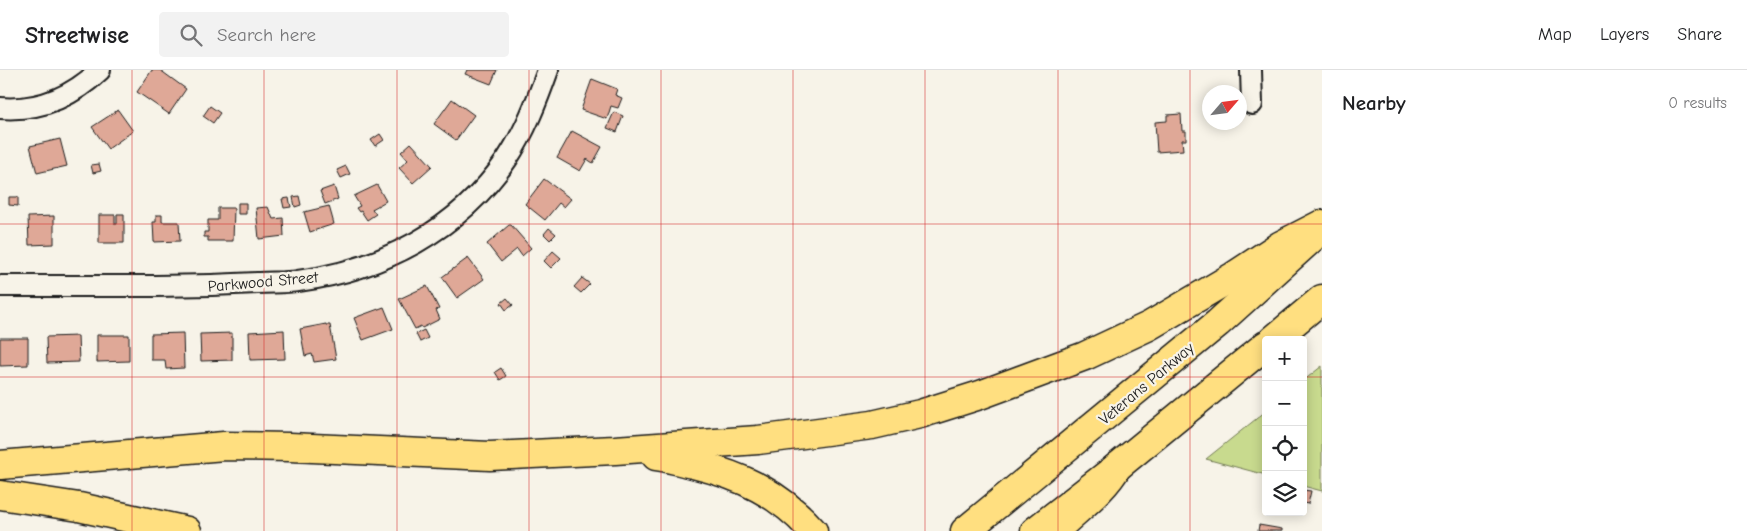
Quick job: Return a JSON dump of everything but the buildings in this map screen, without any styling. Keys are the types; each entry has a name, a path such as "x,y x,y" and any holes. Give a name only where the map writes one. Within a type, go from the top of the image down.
{"main road":[{"path":"0,465 224,446 490,456 758,440 872,425 920,414 980,395 1085,356 1149,326 1234,276 1282,245 1322,224"},
{"name":"Veterans Parkway","path":"965,531 1218,323 1322,229"},
{"path":"1278,336 1322,300"},
{"path":"1035,531 1117,467 1262,348"},
{"path":"614,450 660,456 718,470 746,480 776,497 798,515 813,531"},
{"path":"1055,531 1110,480 1117,467"},
{"path":"0,495 79,507 187,531"}],"street":[{"path":"0,108 17,109 66,96 86,83 100,70"},
{"name":"Parkwood Street","path":"0,286 200,286 298,281 351,270 393,255 428,237 458,214 481,191 506,159 523,132 538,99 548,70"},
{"path":"1251,70 1252,104"}],"green space":[{"path":"1322,366 1322,491 1307,487 1307,378"},
{"path":"1262,414 1262,474 1206,459"}]}
